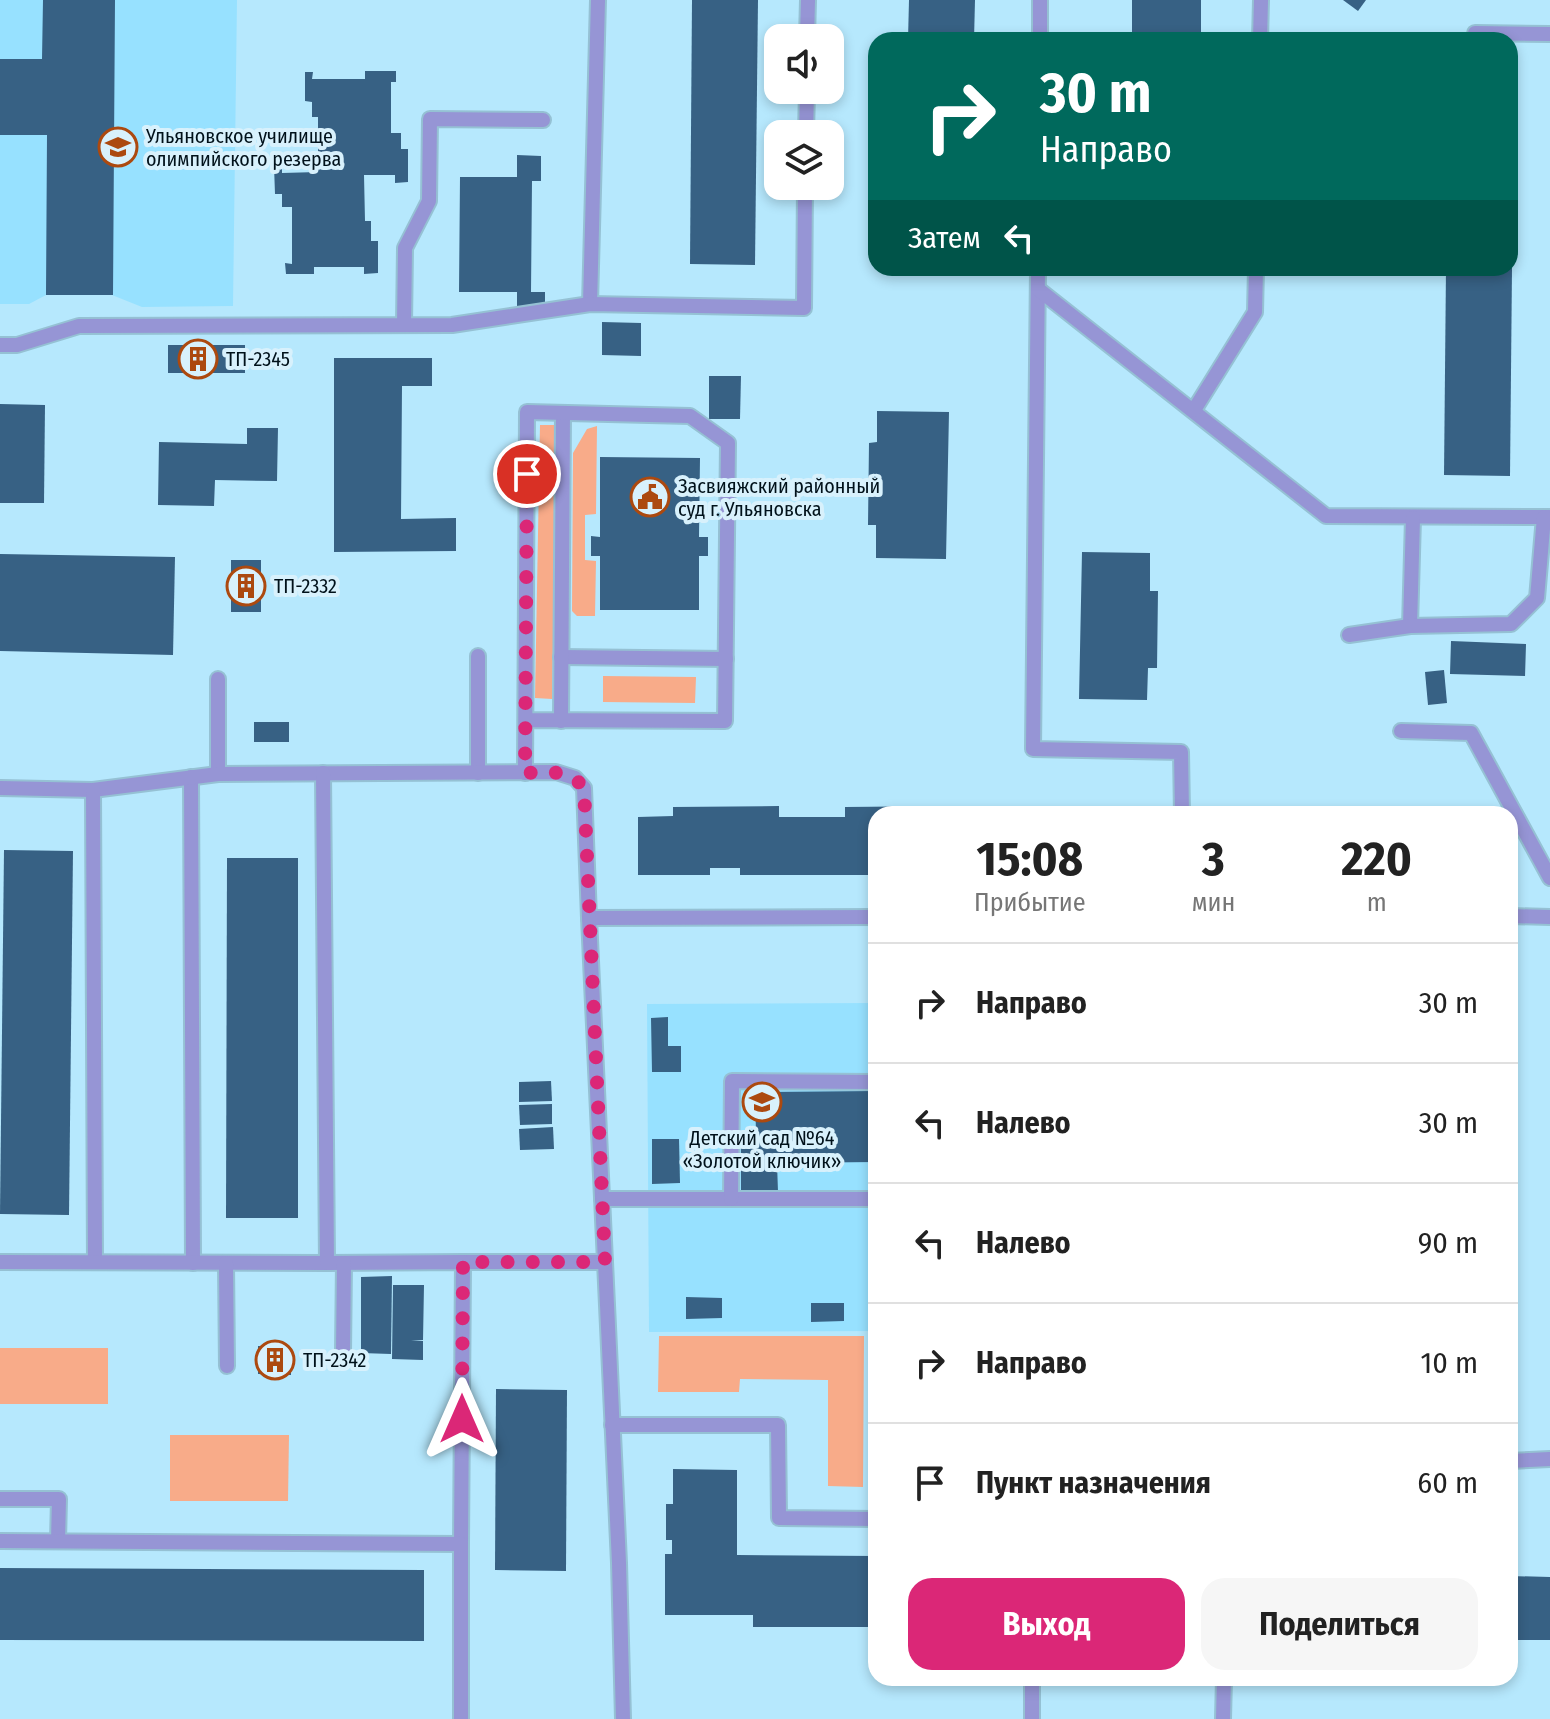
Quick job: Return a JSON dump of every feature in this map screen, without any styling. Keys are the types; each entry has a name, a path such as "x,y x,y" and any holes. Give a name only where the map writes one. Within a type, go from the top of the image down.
{"lane":[{"path":"590,304 598,0"},
{"path":"807,24 808,0"},
{"path":"1040,0 1040,32"},
{"path":"1260,32 1261,0"},
{"path":"1518,34 1550,34"},
{"path":"404,325 405,248 429,201 430,119 543,120"},
{"path":"0,345 17,345 79,326 452,325 590,304 804,308 805,200"},
{"path":"1038,276 1033,749 1181,752 1182,806"},
{"path":"1194,410 1255,312 1256,276"},
{"path":"1038,289 1326,516 1547,517 1537,598 1511,624 1410,626 1349,635"},
{"path":"525,773 527,412 690,416 728,443 725,721 526,720"},
{"path":"561,721 563,413"},
{"path":"1410,626 1413,518"},
{"path":"478,656 478,773"},
{"path":"561,657 726,659"},
{"path":"218,679 218,774"},
{"path":"1401,731 1471,733 1511,806"},
{"path":"0,788 93,790 218,774 556,772 575,778 584,788 623,1719"},
{"path":"323,773 327,1263"},
{"path":"191,777 193,1263"},
{"path":"93,790 95,1262"},
{"path":"1518,819 1550,878"},
{"path":"1518,916 1550,917"},
{"path":"589,918 868,917"},
{"path":"731,1199 732,1081 868,1082"},
{"path":"602,1199 868,1199"},
{"path":"0,1262 605,1262"},
{"path":"461,1719 463,1262"},
{"path":"226,1263 227,1366"},
{"path":"343,1353 344,1263"},
{"path":"612,1425 778,1425 779,1518 868,1519"},
{"path":"1518,1461 1550,1459"},
{"path":"0,1499 59,1499 58,1541"},
{"path":"0,1541 461,1544"},
{"path":"1032,1686 1032,1719"},
{"path":"1223,1719 1224,1686"}],"shaded area":[{"name":"Ульяновское училище олимпийского резерва","path":"0,0 237,0 233,306 142,307 112,295 46,295 29,304 0,304"},
{"path":"540,425 557,425 552,699 535,698"},
{"path":"597,426 596,514 585,515 585,560 596,561 595,616 577,616 572,611 573,453 587,429"},
{"path":"603,676 696,677 695,703 603,702"},
{"name":"Детский сад №64 «Золотой ключик»","path":"868,1003 868,1331 649,1332 647,1004"},
{"path":"659,1336 864,1336 863,1487 828,1486 828,1380 740,1379 739,1392 658,1392"},
{"path":"0,1348 108,1348 108,1404 0,1404"},
{"path":"170,1435 289,1435 288,1501 170,1501"}],"building":[{"path":"43,0 115,0 113,295 46,295 47,135 0,135 0,59 42,59"},
{"path":"692,0 758,0 755,265 690,264"},
{"path":"909,0 975,0 974,32 908,32"},
{"path":"1132,0 1201,0 1201,32 1132,32"},
{"path":"1343,0 1366,0 1358,11"},
{"path":"365,71 396,71 396,82 391,82 391,133 401,133 401,149 408,149 408,182 395,183 395,175 364,175 365,221 371,221 371,241 378,241 378,273 364,274 364,267 314,267 314,274 286,274 285,263 292,264 292,207 282,207 282,194 275,194 274,166 282,166 282,173 318,172 318,117 312,117 312,102 305,101 305,72 313,72 312,79 365,79"},
{"path":"517,155 541,156 541,181 532,181 531,292 545,292 545,306 517,306 517,292 459,292 460,177 517,177"},
{"path":"1446,276 1512,276 1510,476 1444,475"},
{"path":"602,322 641,323 641,356 602,355"},
{"name":"ТП-2345","path":"168,345 245,345 245,373 168,373"},
{"path":"334,358 432,358 432,386 402,386 401,519 456,518 456,551 334,552"},
{"path":"709,376 741,376 740,419 709,419"},
{"path":"0,404 45,405 44,503 0,503"},
{"path":"877,411 949,412 946,559 876,558 876,525 868,525 869,443 877,442"},
{"path":"247,428 278,428 277,481 215,480 214,506 158,505 159,442 247,444"},
{"name":"Засвияжский районный суд г. Ульяновска","path":"600,457 700,458 699,537 708,537 708,556 699,556 699,610 600,610 600,556 591,556 591,536 600,537"},
{"path":"1082,552 1150,553 1150,591 1158,591 1157,668 1148,668 1147,700 1079,699"},
{"path":"0,554 175,557 173,655 0,651"},
{"name":"ТП-2332","path":"231,560 261,560 261,612 231,612"},
{"path":"1451,641 1526,644 1525,676 1450,674"},
{"path":"1444,670 1447,703 1428,705 1425,672"},
{"path":"254,722 289,722 289,742 254,742"},
{"path":"779,806 779,817 845,817 845,807 868,807 868,875 740,875 740,868 710,868 710,875 638,875 638,817 673,816 673,807"},
{"path":"4,850 73,851 69,1215 0,1214"},
{"path":"227,858 298,858 298,1218 226,1218"},
{"path":"668,1017 668,1046 681,1046 681,1072 652,1072 651,1018"},
{"path":"551,1081 552,1101 519,1102 519,1082"},
{"path":"868,1091 868,1162 777,1163 778,1192 741,1192 741,1133 756,1133 755,1092"},
{"path":"552,1104 552,1124 520,1125 519,1105"},
{"path":"553,1127 554,1149 520,1150 519,1129"},
{"path":"652,1139 679,1139 680,1183 652,1184"},
{"path":"392,1276 391,1354 361,1353 361,1277"},
{"path":"393,1285 424,1285 423,1340 411,1341 423,1341 423,1360 392,1359"},
{"path":"686,1297 722,1298 722,1318 686,1319"},
{"path":"811,1303 844,1303 844,1321 811,1322"},
{"name":"ТП-2342","path":"258,1346 291,1347 291,1375 258,1374"},
{"path":"496,1389 567,1390 566,1571 495,1570"},
{"path":"673,1469 737,1470 737,1555 868,1556 868,1627 753,1627 753,1615 665,1615 665,1554 672,1554 672,1540 666,1540 666,1504 673,1504"},
{"path":"0,1568 424,1570 424,1641 0,1640"},
{"path":"1518,1576 1550,1577 1550,1640 1518,1640"}],"place":[{"name":"Ульяновское училище олимпийского резерва","path":"118,147"},
{"name":"ТП-2345","path":"198,359"},
{"name":"Засвияжский районный суд г. Ульяновска","path":"650,497"},
{"name":"ТП-2332","path":"246,586"},
{"name":"Детский сад №64 «Золотой ключик»","path":"762,1102"},
{"name":"ТП-2342","path":"275,1360"}],"route":[{"path":"462,1419 463,1262 605,1262 589,918 587,805 584,788 575,778 556,772 525,773 527,474"}]}
